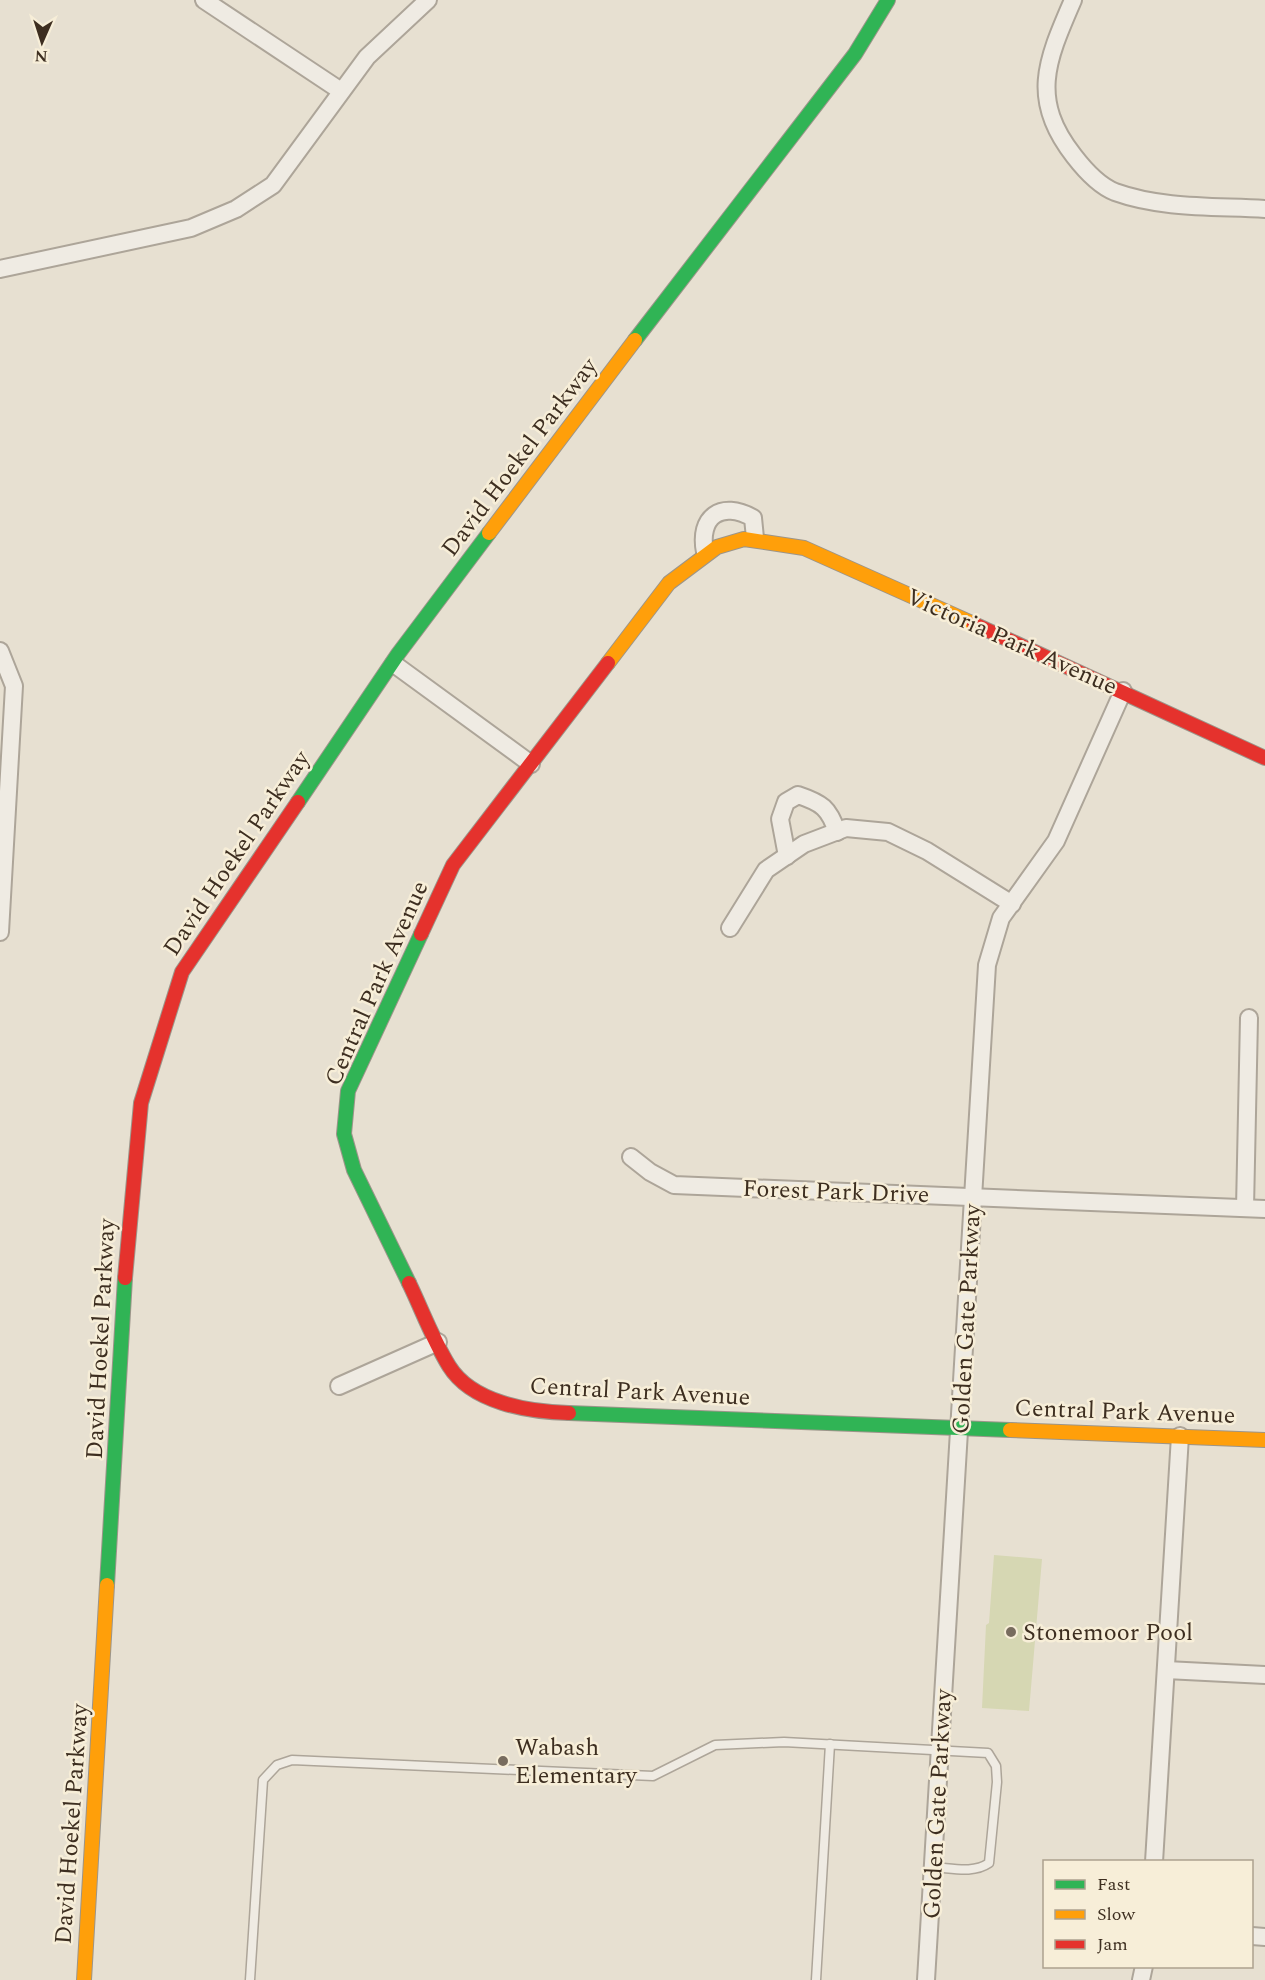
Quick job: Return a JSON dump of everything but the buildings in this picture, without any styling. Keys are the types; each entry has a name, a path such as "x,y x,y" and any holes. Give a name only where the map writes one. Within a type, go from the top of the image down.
{"street":[{"path":"204,0 341,92"},
{"path":"0,269 191,228 236,209 273,185 367,57 428,0"},
{"name":"David Hoekel Parkway","path":"84,1980 128,1224 141,1103 182,972 394,664 494,527 841,73 888,0"},
{"path":"1073,0 1051,51 1045,96 1059,136 1084,169 1114,192 1162,202 1265,209"},
{"path":"705,552 702,535 708,520 723,510 740,510 753,518 755,538"},
{"name":"Victoria Park Avenue","path":"531,764 669,583 705,552 735,539 755,538 804,548 1123,691 1265,758"},
{"path":"0,651 14,686 0,932"},
{"path":"394,664 531,764"},
{"name":"Golden Gate Parkway","path":"926,1980 987,965 1001,918 1056,841 1123,691"},
{"name":"Central Park Avenue","path":"531,764 453,865 348,1091 344,1134 354,1170 450,1368 478,1394 539,1412 1265,1440"},
{"path":"787,856 780,819 786,802 798,795 814,801 831,813 837,832"},
{"path":"730,928 766,870 804,844 846,828 888,832 927,850 1012,904"},
{"path":"1245,1208 1249,1018"},
{"name":"Forest Park Drive","path":"631,1157 650,1172 674,1185 1265,1209"},
{"path":"339,1386 438,1342"},
{"path":"1154,1860 1180,1436"},
{"path":"1166,1670 1265,1675"}],"lane":[{"path":"250,1980 263,1780 277,1765 292,1760 653,1776 715,1745 784,1742 988,1753 996,1766 997,1782 989,1863 971,1870 933,1867"},
{"path":"816,1980 830,1744"}],"green space":[{"name":"Stonemoor Pool","path":"994,1555 1042,1559 1029,1711 982,1708 986,1625 989,1623"}],"traffic: fast":[{"path":"635,340 855,54 888,0"},
{"path":"298,802 398,654 489,533"},
{"path":"409,1283 354,1170 344,1134 348,1091 421,934"},
{"path":"107,1585 125,1278"},
{"path":"569,1413 1010,1430"}],"traffic: slow":[{"path":"489,533 635,340"},
{"path":"608,663 669,583 717,547 744,539 804,548 974,624"},
{"path":"1010,1430 1265,1440"},
{"path":"84,1980 107,1585"}],"traffic: jam":[{"path":"974,624 1265,758"},
{"path":"421,934 453,865 608,663"},
{"path":"125,1278 141,1103 182,972 298,802"},
{"path":"409,1283 438,1346 459,1379 472,1389 503,1403 537,1410 569,1413"}],"place":[{"name":"Stonemoor Pool","path":"1011,1632"},
{"name":"Wabash Elementary","path":"503,1761"}]}
